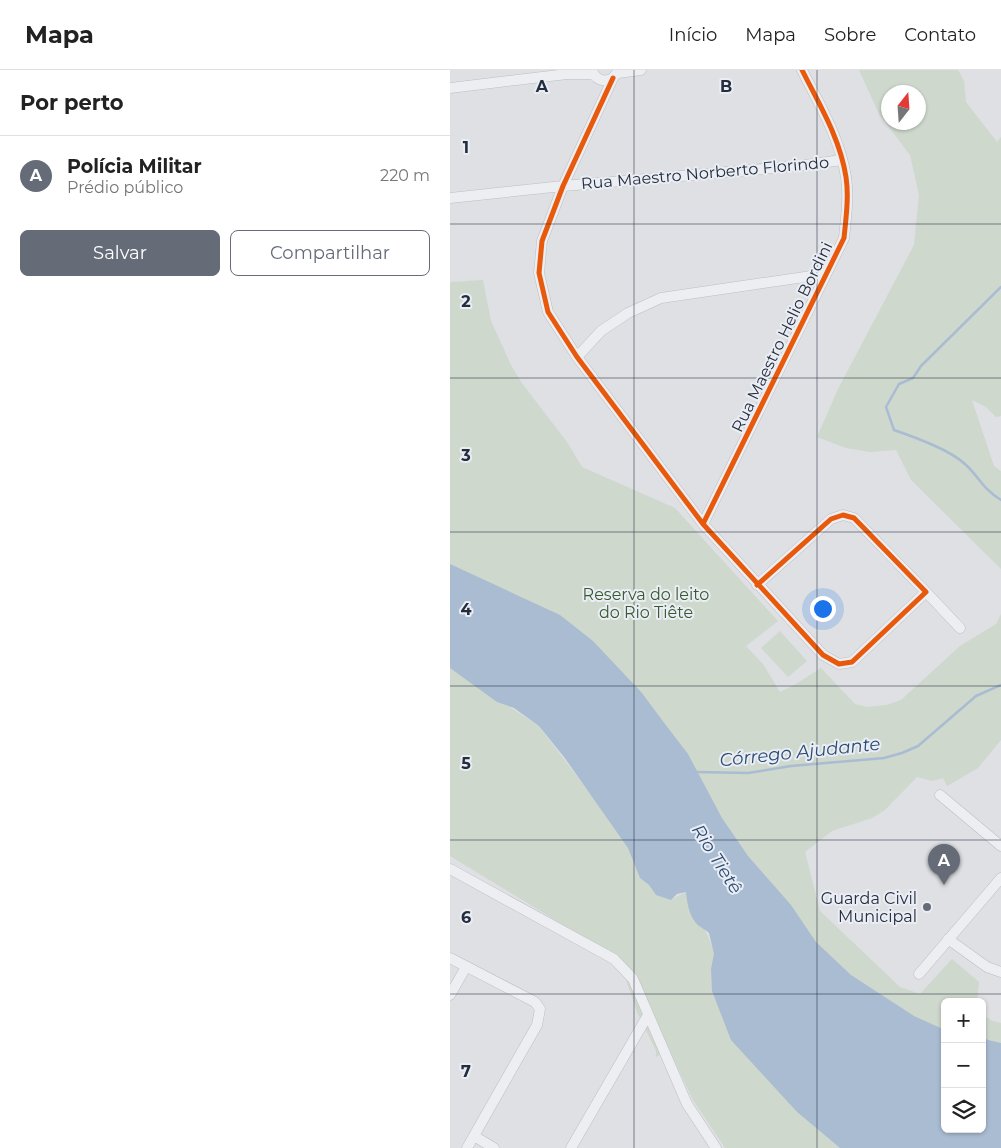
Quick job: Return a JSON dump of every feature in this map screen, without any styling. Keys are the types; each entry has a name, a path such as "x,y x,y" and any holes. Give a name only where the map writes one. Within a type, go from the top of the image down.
{"street":[{"path":"450,88 571,72 594,74 604,81 617,74 641,70"},
{"name":"Rua Maestro Helio Bordini","path":"703,524 844,238 847,206 846,177 842,160 832,129 802,70"},
{"path":"594,74 598,90 597,109"},
{"path":"617,74 597,109 563,186 542,242 540,273 548,312 577,357 703,524 823,655 840,664 852,662 926,592"},
{"name":"Rua Maestro Norberto Florindo","path":"450,198 563,186 798,166 842,160"},
{"path":"577,357 602,331 628,313 661,298 825,274"},
{"path":"758,585 831,519 843,515 854,518 960,628"},
{"path":"940,795 1001,846"},
{"path":"450,868 614,959 633,979 687,1104 716,1148"},
{"path":"920,974 1001,878"},
{"path":"948,939 987,968 1001,972"},
{"path":"450,958 535,1002 540,1009 537,1025 467,1148"},
{"path":"450,995 466,967"},
{"path":"572,1148 648,1015"},
{"path":"474,1136 494,1148"}],"green space":[{"path":"859,70 958,70 964,81 966,102 997,142 1001,137 1001,416 996,417 986,407 972,400 994,466 1001,471 1001,569 911,480 896,450 870,452 846,448 817,437 838,389 914,245 919,195 910,155 891,130 926,130 926,85 881,85 881,117"},
{"name":"Reserva do leito do Rio Tiête","path":"483,280 491,321 511,365 521,382 567,442 582,467 675,508 778,621 746,646 763,664 780,692 821,668 855,704 867,707 886,705 901,700 960,646 996,624 1001,614 1001,740 978,768 947,786 943,778 932,781 917,777 885,810 872,818 832,831 805,852 820,911 900,987 920,994 952,959 979,982 977,998 941,998 941,1054 903,1042 450,576 450,282"},
{"path":"780,631 807,661 788,677 761,648"},
{"path":"450,668 539,726 670,900 686,892 705,929 761,1070 797,1112 840,1148 725,1148 693,1100 669,1049 656,1057 656,1051 637,1012 623,971 606,951 450,856"},
{"path":"986,1017 1001,1023 1001,1057 986,1057"}],"water":[{"name":"Rio Tietê","path":"450,564 560,615 593,641 642,693 688,754 722,818 748,856 791,905 816,942 851,975 914,1016 941,1028 941,1133 986,1133 986,1039 1001,1043 1001,1148 840,1148 797,1112 731,1040 712,991 711,969 714,954 709,933 694,920 689,908 686,892 677,894 671,900 656,895 649,885 640,878 628,848 564,757 539,726 514,708 497,702 450,668"}],"waterway":[{"name":"Córrego Ajudante","path":"1001,287 921,366 913,378 899,384 886,407 894,430 932,444 959,459 989,491 1001,500"},
{"name":"Córrego Ajudante","path":"696,772 748,773 791,766 884,758 902,753 918,746 976,696 1001,685"}],"cycle path":[{"path":"703,524 844,238 847,192 843,163 834,135 802,70"},
{"path":"613,78 563,186 542,241 539,273 548,312 577,357 703,524 823,655 839,664 852,662 926,592 854,518 843,515 831,519 757,585"}],"place":[{"name":"Polícia Militar","path":"944,885"},
{"name":"Guarda Civil Municipal","path":"927,907"}]}
